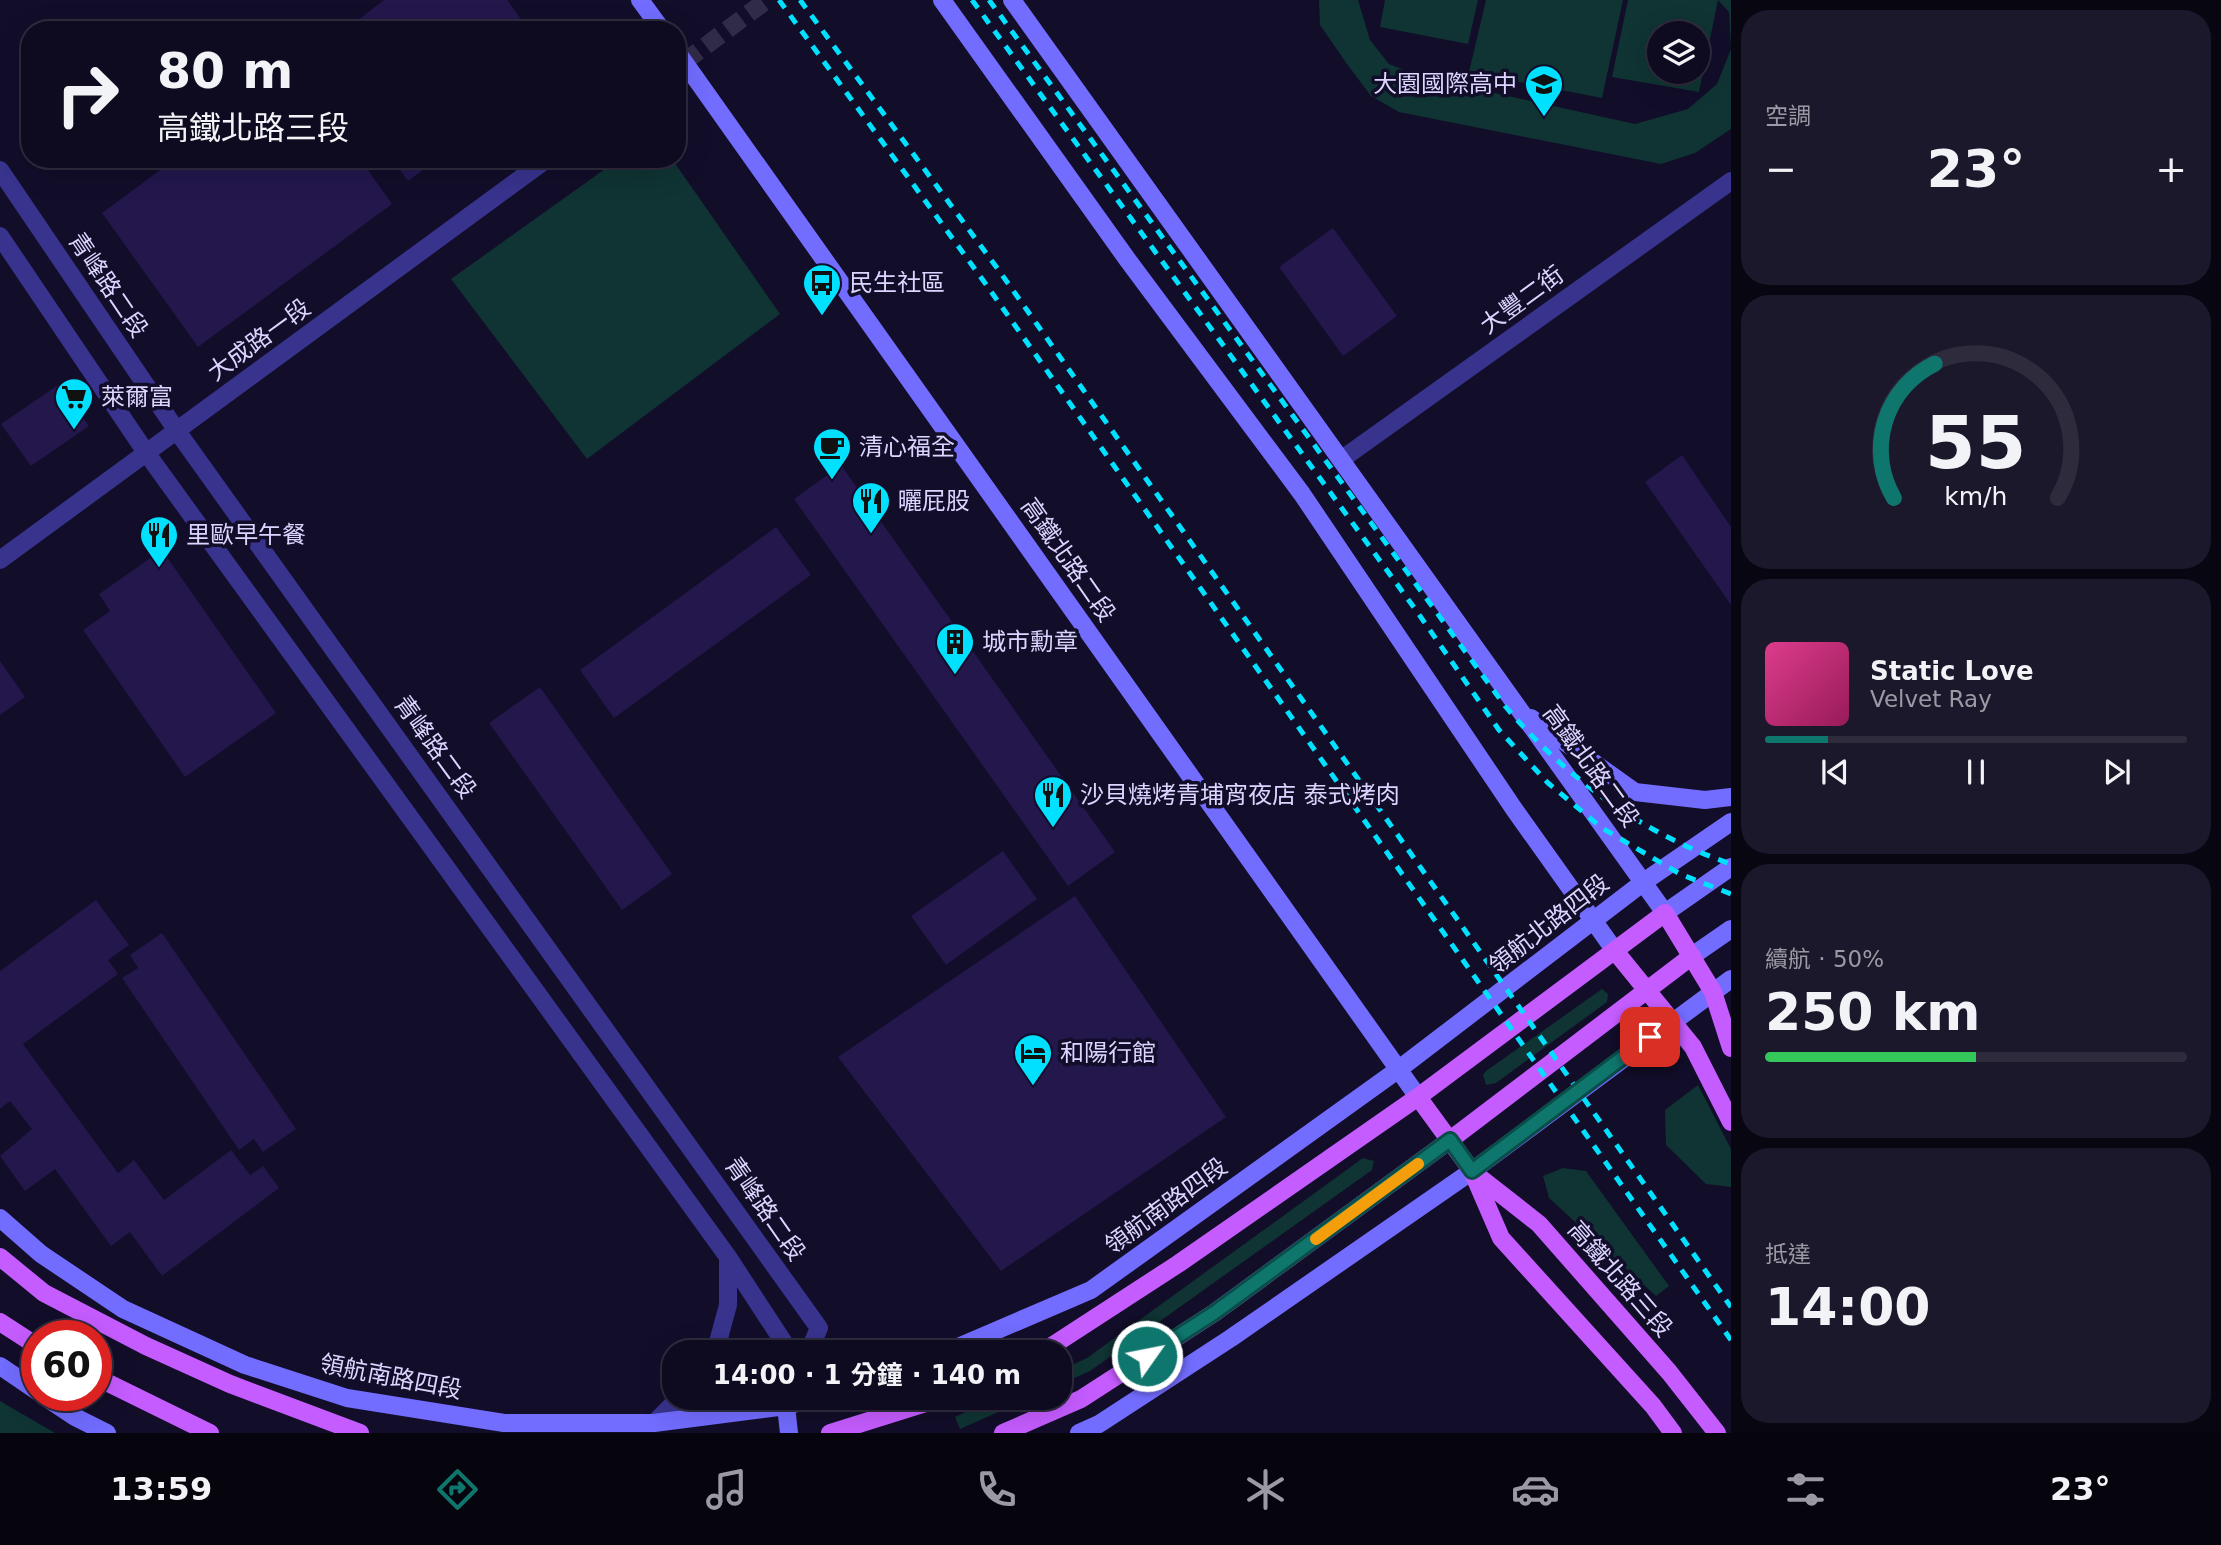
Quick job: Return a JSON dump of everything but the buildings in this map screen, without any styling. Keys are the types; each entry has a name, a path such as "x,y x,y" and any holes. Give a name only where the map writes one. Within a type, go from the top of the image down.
{"main road":[{"path":"1061,1340 1178,1264 1418,1097 1665,913 1713,992 1731,1048"},
{"path":"1615,951 1693,1046 1731,1122"},
{"path":"1003,1433 1081,1399 1214,1313 1450,1140 1692,956"},
{"name":"高鐵北路三段","path":"1418,1097 1472,1171 1501,1238 1653,1406 1674,1433"},
{"name":"高鐵北路三段","path":"1472,1171 1539,1224 1717,1433"},
{"path":"0,1257 44,1293 146,1346 230,1384 360,1433"},
{"path":"0,1322 21,1336"},
{"path":"112,1385 211,1433"},
{"path":"831,1433 904,1410"}],"street":[{"path":"640,0 655,21"},
{"path":"942,0 1127,259 1302,495 1615,951"},
{"name":"高鐵北路二段","path":"1012,0 1518,709 1645,881 1665,913"},
{"name":"高鐵北路二段","path":"686,68 1418,1097"},
{"name":"大成路一段","path":"0,560 145,451 535,168"},
{"name":"青峰路二段","path":"0,170 177,430 818,1328 813,1340"},
{"name":"大豐二街","path":"1342,459 1731,181"},
{"path":"0,236 145,451 728,1257 779,1340"},
{"path":"1518,709 1635,792 1705,800 1731,797"},
{"name":"領航北路四段","path":"1399,1069 1645,881 1731,822"},
{"path":"1665,913 1731,867"},
{"path":"1692,956 1731,929"},
{"path":"1079,1433 1099,1424 1231,1338 1472,1171 1731,979"},
{"name":"領航南路四段","path":"974,1340 1091,1290 1399,1069"},
{"name":"領航南路四段","path":"0,1218 41,1254 123,1309 245,1365 347,1398 503,1423 654,1423 733,1410"},
{"path":"719,1340 728,1305 728,1257"},
{"path":"0,1366 21,1380"},
{"path":"654,1423 667,1410"},
{"path":"788,1410 789,1433"},
{"path":"69,1411 107,1433"}],"green space":[{"path":"1319,0 1358,0 1370,40 1389,64 1422,77 1635,124 1688,109 1717,84 1731,49 1731,129 1695,153 1661,164 1399,112 1371,96 1320,25"},
{"path":"1385,0 1478,0 1468,44 1380,27"},
{"path":"1486,0 1623,0 1602,98 1469,72"},
{"path":"1628,0 1718,0 1710,39 1710,21 1647,21 1647,83 1612,77"},
{"path":"1718,0 1731,0 1731,49 1729,12"},
{"path":"1653,84 1701,84 1699,92"},
{"path":"606,168 678,168 780,314 587,459 451,279"},
{"path":"1602,989 1608,994 1607,1002 1496,1083 1486,1085 1483,1075 1486,1071"},
{"path":"1698,1085 1731,1149 1731,1187 1706,1184 1666,1145 1665,1110"},
{"path":"1363,1158 1374,1161 1372,1170 1090,1371 1072,1379 1072,1365 1087,1358"},
{"path":"1563,1168 1586,1171 1669,1286 1656,1296 1549,1198 1543,1176"},
{"path":"0,1401 55,1433 0,1433"},
{"path":"970,1410 1003,1410 960,1429 955,1417"}],"tunnel":[{"path":"686,61 767,0"}],"railway":[{"path":"779,0 985,283 1731,1340"},
{"path":"800,0 1000,272 1731,1307"},
{"path":"972,0 1418,613 1499,730 1548,783 1602,828 1680,874 1731,894"},
{"path":"989,0 1505,706 1553,757 1607,800 1666,836 1731,864"}],"slow traffic":[{"path":"1316,1239 1418,1164"}],"place":[{"name":"大園國際高中","path":"1544,118"},
{"name":"民生社區","path":"822,317"},
{"name":"萊爾富","path":"74,431"},
{"name":"清心福全","path":"832,481"},
{"name":"曬屁股","path":"871,535"},
{"name":"里歐早午餐","path":"159,569"},
{"name":"城市勳章","path":"955,676"},
{"name":"沙貝燒烤青埔宵夜店 泰式烤肉","path":"1053,829"},
{"name":"和陽行館","path":"1033,1087"}],"route":[{"path":"1147,1356 1214,1313 1450,1140 1472,1171 1650,1037"}]}
